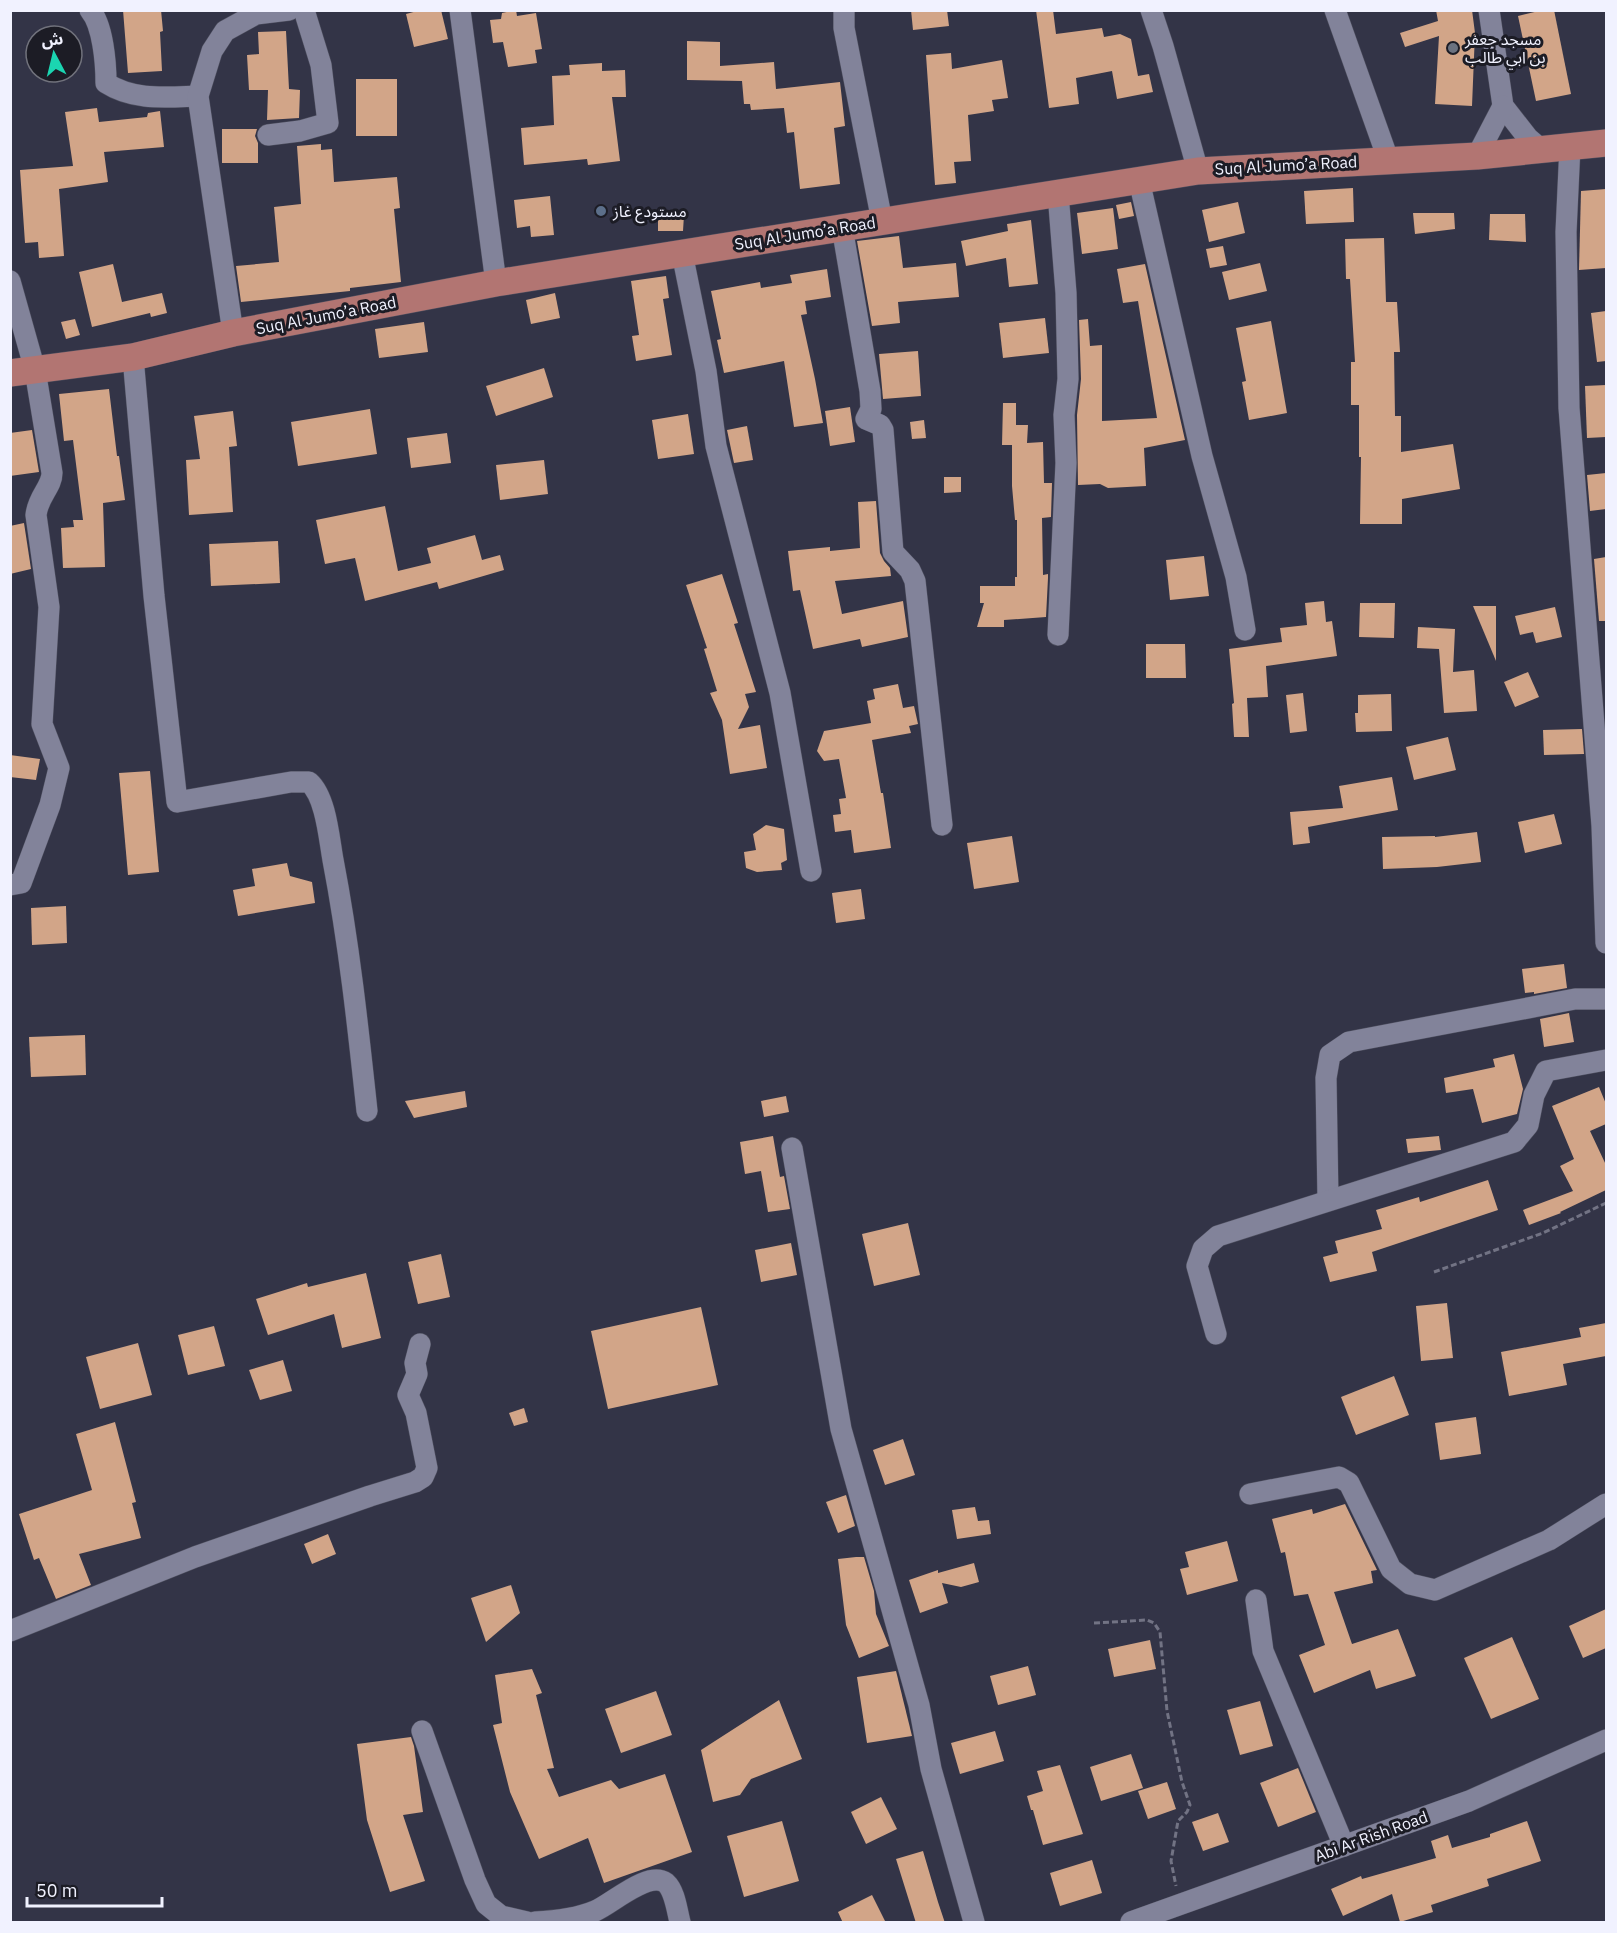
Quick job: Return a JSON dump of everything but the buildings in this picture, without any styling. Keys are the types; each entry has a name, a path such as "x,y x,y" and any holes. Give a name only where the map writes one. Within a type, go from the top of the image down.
{"main road":[{"name":"Suq Al Jumo’a Road","path":"23,372 133,357 233,333 496,283 1198,171 1477,156 1606,143"}],"street":[{"path":"90,10 95,17 102,46 106,82 117,90 133,95 198,96"},
{"path":"233,333 198,96 212,51 225,31 256,14 289,10"},
{"path":"268,135 300,131 328,123 321,65 304,10"},
{"path":"460,10 496,283"},
{"path":"1151,10 1164,46 1198,171"},
{"path":"1335,10 1388,159"},
{"path":"1489,10 1503,106 1528,138 1542,150"},
{"path":"841,16 882,221"},
{"path":"1477,156 1503,106"},
{"path":"1570,146 1566,232 1569,408 1604,826 1606,943"},
{"path":"1139,180 1202,456 1236,577 1245,630"},
{"path":"1058,193 1066,293 1068,379 1064,415 1066,463 1058,635"},
{"path":"842,227 870,392 871,409 866,419 880,425 883,430 893,552 910,570 915,581 942,825"},
{"path":"682,253 706,371 716,446 780,693 811,872"},
{"path":"10,281 23,372 52,472 52,481 38,503 36,515 49,608 42,724 59,768 50,805 21,883 10,885"},
{"path":"133,357 154,596 177,802 291,782 309,782 315,787 323,807 345,922 367,1111"},
{"path":"1328,1200 1326,1077 1330,1055 1349,1042 1389,1033 1575,999 1606,999"},
{"path":"1216,1334 1197,1266 1203,1249 1218,1236 1514,1142 1528,1125 1534,1095 1546,1071 1606,1060"},
{"path":"792,1148 842,1429 919,1705 931,1769 975,1923"},
{"path":"10,1631 195,1557 416,1482 423,1477 427,1468 416,1413 408,1395 417,1374 415,1363 420,1344"},
{"path":"1250,1494 1339,1478 1349,1483 1391,1569 1410,1584 1435,1590 1549,1540 1606,1504"},
{"path":"1256,1600 1263,1651 1344,1846"},
{"path":"422,1731 475,1880 486,1904 501,1916 527,1923"},
{"name":"Abi Ar Rish Road","path":"1131,1923 1469,1801 1606,1740"},
{"path":"535,1923 563,1921 596,1911 642,1883 656,1880 666,1884 673,1895 680,1923"}],"path":[{"path":"1434,1272 1543,1233 1606,1203"},
{"path":"1094,1623 1147,1620 1154,1623 1160,1632 1167,1711 1182,1782 1190,1805 1178,1821 1171,1861 1180,1905"}],"place":[{"name":"مسجد جعفر بن ابي طالب","path":"1453,48"},
{"name":"مستودع غاز","path":"601,211"}]}
